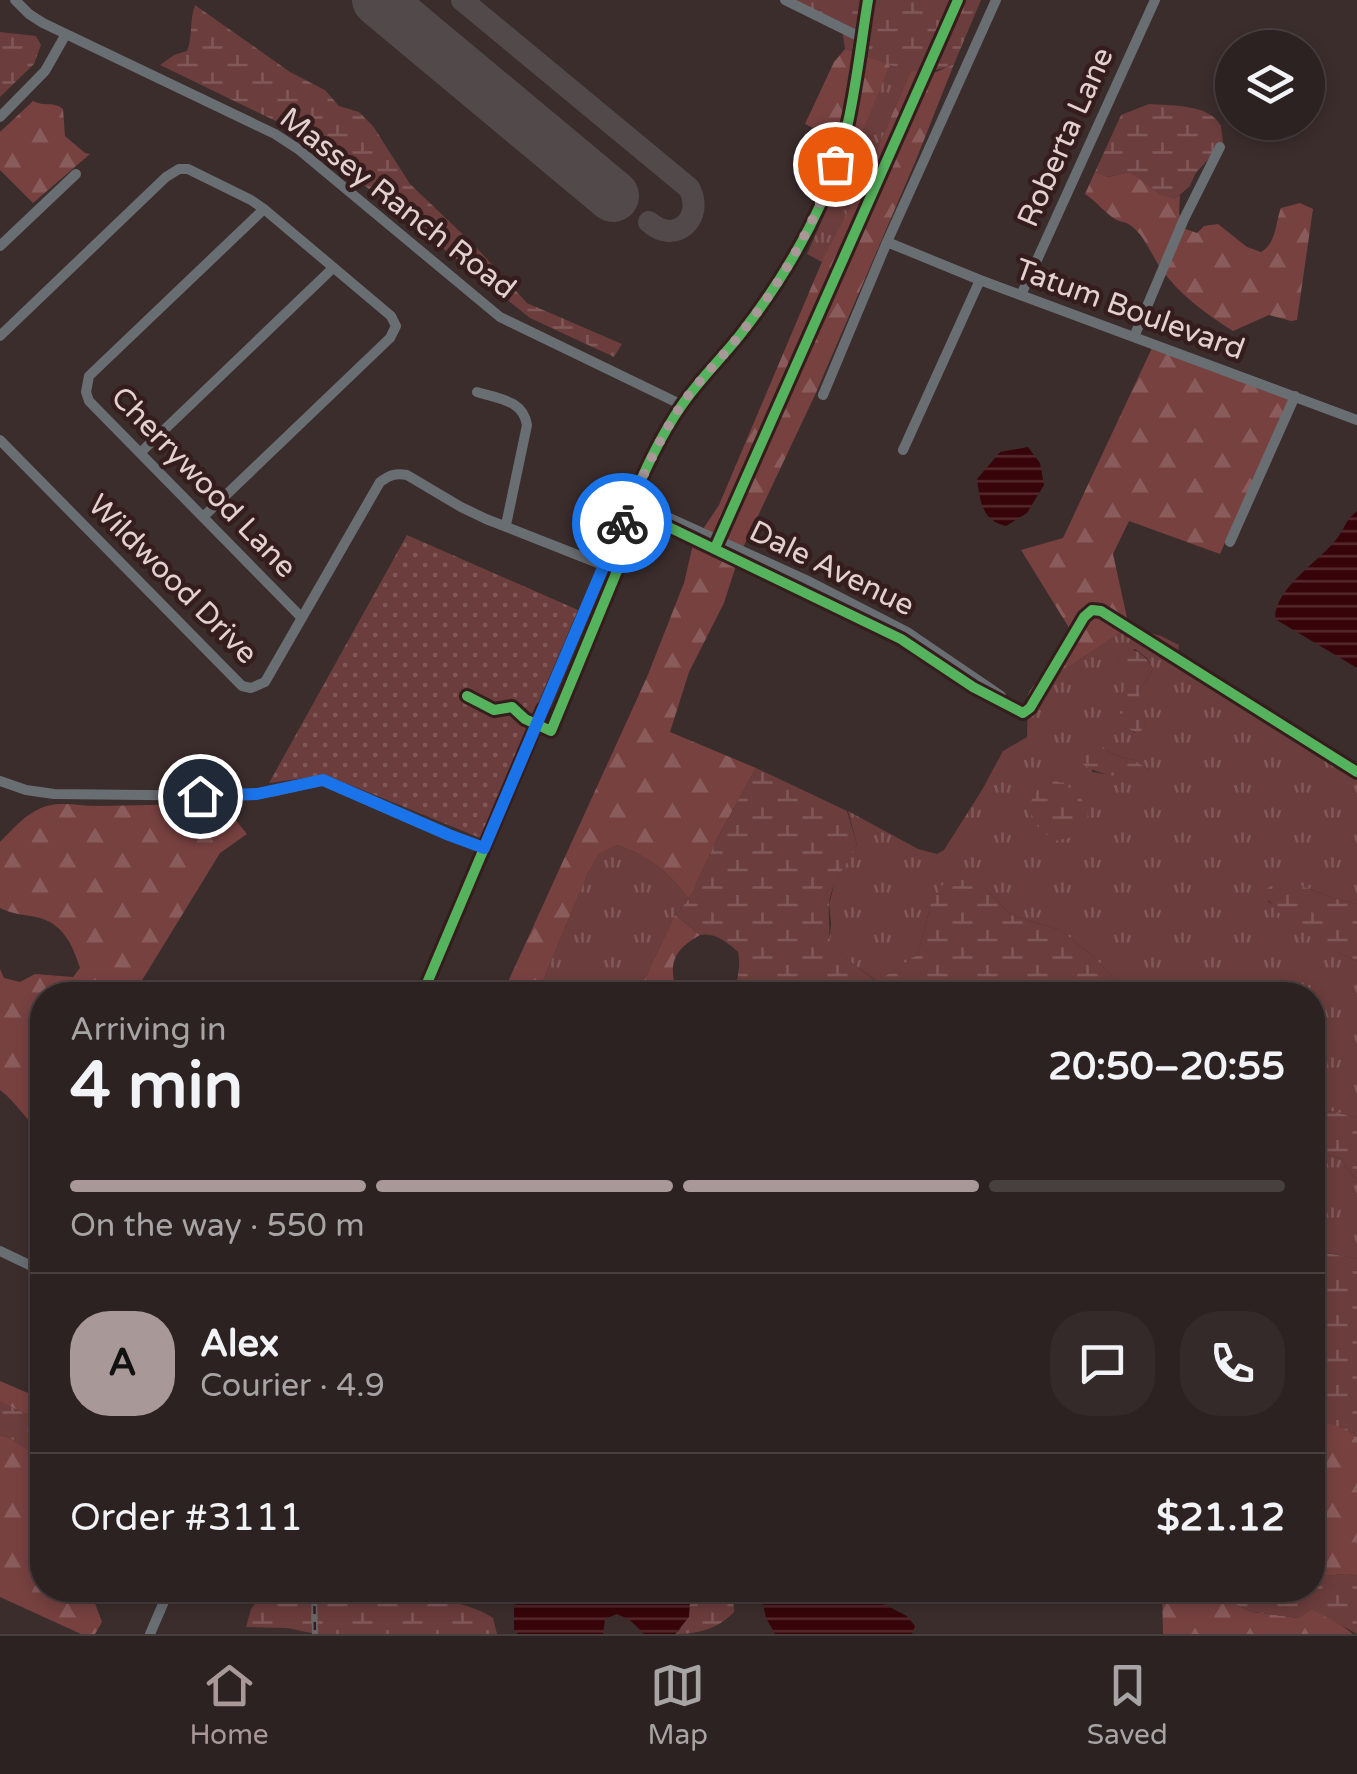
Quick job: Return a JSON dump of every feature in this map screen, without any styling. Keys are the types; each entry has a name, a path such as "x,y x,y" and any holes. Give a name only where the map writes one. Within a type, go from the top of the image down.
{"street":[{"name":"Massey Ranch Road","path":"15,0 29,14 66,34 275,134 500,317 682,405"},
{"path":"785,0 862,38"},
{"path":"427,982 650,458 682,405 782,277 824,196 846,130 868,0"},
{"path":"823,395 996,0"},
{"name":"Roberta Lane","path":"1021,295 1155,0"},
{"path":"0,117 45,72 66,34"},
{"path":"1134,337 1184,219 1220,147"},
{"path":"0,336 172,172 180,169 188,169 264,209 391,316 396,326 390,338 203,517"},
{"path":"0,246 76,174"},
{"name":"Cherrywood Lane","path":"264,209 89,376 86,392 90,401 302,618"},
{"name":"Tatum Boulevard","path":"888,242 1357,420"},
{"path":"140,453 333,268"},
{"path":"902,450 980,280"},
{"path":"477,392 519,406 525,413 527,425 506,525 604,565"},
{"path":"1230,542 1295,396"},
{"name":"Wildwood Drive","path":"0,440 242,686 250,688 265,682 380,482 390,475 407,476 461,507 506,525"},
{"name":"Dale Avenue","path":"632,501 806,580 891,624 1000,696"},
{"path":"0,781 54,794 236,796 323,780 484,848"},
{"path":"0,1251 30,1266"},
{"path":"150,1634 164,1602"}],"green space":[{"path":"792,0 864,0 856,52 845,49 841,22"},
{"path":"873,0 981,0 954,64 920,71 898,68 864,55"},
{"path":"195,5 290,72 325,90 339,106 359,112 373,126 410,184 527,303 622,344 614,357 530,318 320,150 280,123 160,65 187,51"},
{"path":"0,32 36,36 41,45 34,64 0,97"},
{"path":"845,49 856,52 838,140 805,124 834,62"},
{"path":"864,55 890,65 857,144 847,142"},
{"path":"954,64 815,395 739,556 724,603 689,672 670,732 756,768 689,899 658,866 618,845 599,854 587,875 542,982 508,982 647,677 684,583 693,544 719,505 824,257 864,180 911,70 936,72"},
{"path":"890,65 911,70 864,180 822,262 807,254"},
{"path":"33,101 63,109 65,136 90,154 33,203 0,170 0,132"},
{"path":"1149,104 1198,109 1215,119 1215,140 1223,143 1175,199 1160,195 1130,172 1108,177 1095,172 1121,115"},
{"path":"1095,172 1108,177 1130,172 1175,199 1180,195 1183,228 1197,233 1204,226 1218,224 1247,247 1261,252 1273,238 1281,208 1300,203 1313,209 1297,320 1269,315 1233,331 1203,311 1169,279 1135,229 1111,216 1085,194"},
{"path":"1152,348 1289,398 1220,554 1129,521 1113,554 1129,627 1028,694 1071,631 1021,550 1063,538"},
{"path":"407,535 578,610 480,838 326,775 269,783"},
{"path":"1129,627 1179,645 1177,661 1357,775 1357,904 1299,885 1268,901 1332,950 1357,961 1357,1118 1325,1111 1325,982 1116,982 1093,956 1060,930 1011,915 986,889 931,903 918,954 878,982 829,946 829,904 835,882 857,845 848,811 918,849 937,854 944,850 1003,751 1027,737 1028,694","holes":["1135,649 1153,669 1139,692 1146,724 1139,733 1133,732 1124,674 1117,657","1091,735 1107,751 1134,760 1149,770 1113,775 1092,772"]},
{"path":"1124,648 1142,654 1153,669 1139,692 1146,724 1139,734 1121,718 1124,679 1117,657"},
{"path":"1077,732 1092,735 1107,751 1134,760 1149,770 1148,779 1105,774 1082,764 1074,746"},
{"path":"756,768 847,811 857,845 830,896 830,946 877,982 736,982 738,952 716,936 700,935 675,915 689,899"},
{"path":"1056,781 1077,794 1088,816 1073,837 1054,841 1038,827 1029,810 1038,790"},
{"path":"208,801 224,806 247,834 220,853 141,982 30,982 30,1121 0,1090 0,969 4,978 20,982 35,974 73,977 80,968 71,944 55,926 0,908 0,842 26,817 50,805"},
{"path":"618,845 640,855 658,866 689,899 675,915 643,982 542,982 587,875 599,854"},
{"path":"949,875 986,889 1011,915 1060,930 1093,956 1116,982 877,982 918,954 931,903"},
{"path":"1271,885 1299,885 1357,904 1357,961 1318,942 1278,912 1265,891"},
{"path":"675,915 700,935 678,952 673,966 675,982 643,982"},
{"path":"1325,1111 1357,1118 1357,1179 1342,1159 1325,1154"},
{"path":"1325,1154 1342,1159 1357,1179 1357,1259 1325,1252"},
{"path":"1325,1253 1357,1259 1357,1437 1325,1424"},
{"path":"0,1381 30,1394 30,1416 0,1402"},
{"path":"0,1402 30,1416 30,1451 0,1435"},
{"path":"1325,1423 1338,1424 1357,1437 1357,1576 1325,1576"},
{"path":"0,1435 30,1451 30,1602 94,1602 102,1622 95,1634 81,1634 0,1597"},
{"path":"1325,1576 1357,1576 1357,1634 1311,1609 1298,1618 1252,1612 1230,1602 1325,1602"},
{"path":"256,1602 455,1602 493,1618 497,1634 316,1634 287,1628 246,1627"},
{"path":"690,1602 734,1602 734,1612 721,1623 675,1634"},
{"path":"1162,1602 1230,1602 1252,1612 1298,1618 1311,1609 1353,1634 1163,1634"}],"shaded area":[{"path":"1028,447 1040,463 1044,485 1027,513 1006,526 987,515 977,479 1000,452"},
{"path":"1357,511 1357,668 1275,619 1277,607 1290,585 1330,546"},
{"path":"515,1602 690,1602 689,1617 675,1634 644,1634 617,1614 605,1619 603,1634 518,1634 514,1630"},
{"path":"763,1602 880,1602 907,1616 915,1626 912,1634 775,1634"}],"taxiway":[{"path":"462,0 689,188 693,209 685,225 669,231 649,222"}],"runway":[{"path":"378,0 613,196"}],"railway":[{"path":"314,1602 315,1634"}],"cycle path":[{"path":"617,534 672,420 764,303 814,217 841,151 868,0"},
{"path":"715,548 958,0"},
{"path":"467,696 494,710 512,707 525,719 551,731 636,525 648,517 901,639 973,687 1023,713 1030,708 1084,617 1092,610 1101,611 1357,772"},
{"path":"428,982 543,709"}],"way so far":[{"path":"622,523 650,458 682,405 782,277 824,196 835,164"}],"route":[{"path":"200,796 257,794 323,780 484,848 622,523"}]}
